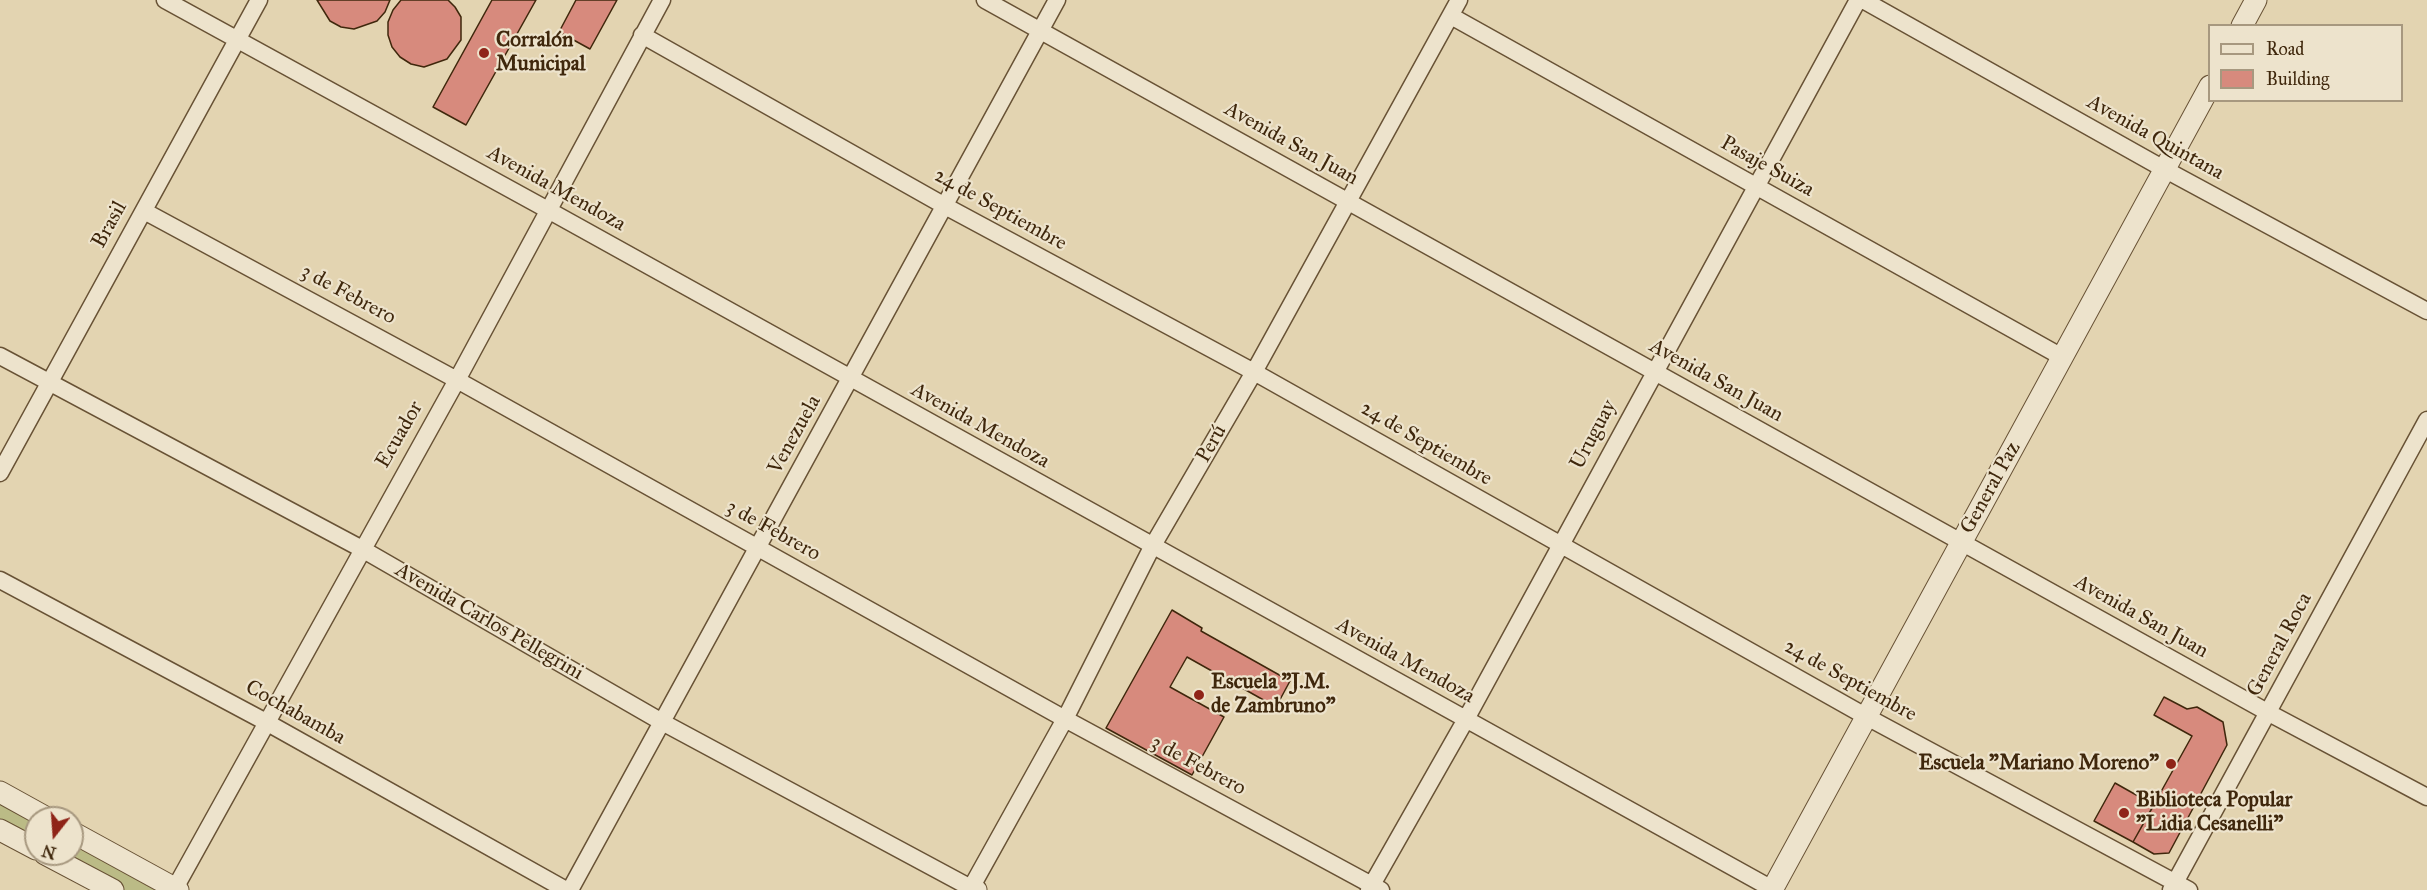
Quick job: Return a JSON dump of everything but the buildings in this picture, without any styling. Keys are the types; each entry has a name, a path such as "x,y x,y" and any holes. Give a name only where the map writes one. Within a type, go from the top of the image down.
{"street":[{"name":"Avenida Mendoza","path":"165,0 1773,890"},
{"name":"Brasil","path":"0,472 259,0"},
{"name":"Ecuador","path":"176,889 266,722 458,380 662,0"},
{"name":"Avenida San Juan","path":"985,0 1961,543 2269,713 2427,797"},
{"name":"Venezuela","path":"568,890 851,380 1057,0"},
{"name":"Perú","path":"972,889 1065,719 1152,547 1254,372 1459,0"},
{"name":"Uruguay","path":"1374,888 1858,0"},
{"name":"Avenida Quintana","path":"1863,0 2164,169 2427,310"},
{"path":"2243,24 2256,0"},
{"name":"Pasaje Suiza","path":"1451,16 2062,357"},
{"name":"24 de Septiembre","path":"642,35 945,206 1254,372 1560,546 2178,888"},
{"name":"General Paz","path":"1773,890 2208,90"},
{"name":"3 de Febrero","path":"144,211 458,380 758,549 1374,888"},
{"name":"Avenida Carlos Pellegrini","path":"0,356 362,549 662,722 972,889"},
{"name":"General Roca","path":"2178,888 2269,713 2427,420"},
{"name":"Cochabamba","path":"0,580 266,722 568,890"},
{"path":"0,792 25,806"},
{"path":"0,830 24,843"},
{"path":"84,839 176,889"},
{"path":"68,866 113,890"}],"green space":[{"path":"0,792 24,809 24,843 0,830"},
{"path":"84,839 178,890 113,890 68,866 84,866"}],"place":[{"name":"Corralón Municipal","path":"484,53"},
{"name":"Escuela \"J.M. de Zambruno\"","path":"1199,695"},
{"name":"Escuela \"Mariano Moreno\"","path":"2171,764"},
{"name":"Biblioteca Popular \"Lidia Cesanelli\"","path":"2124,813"}]}
